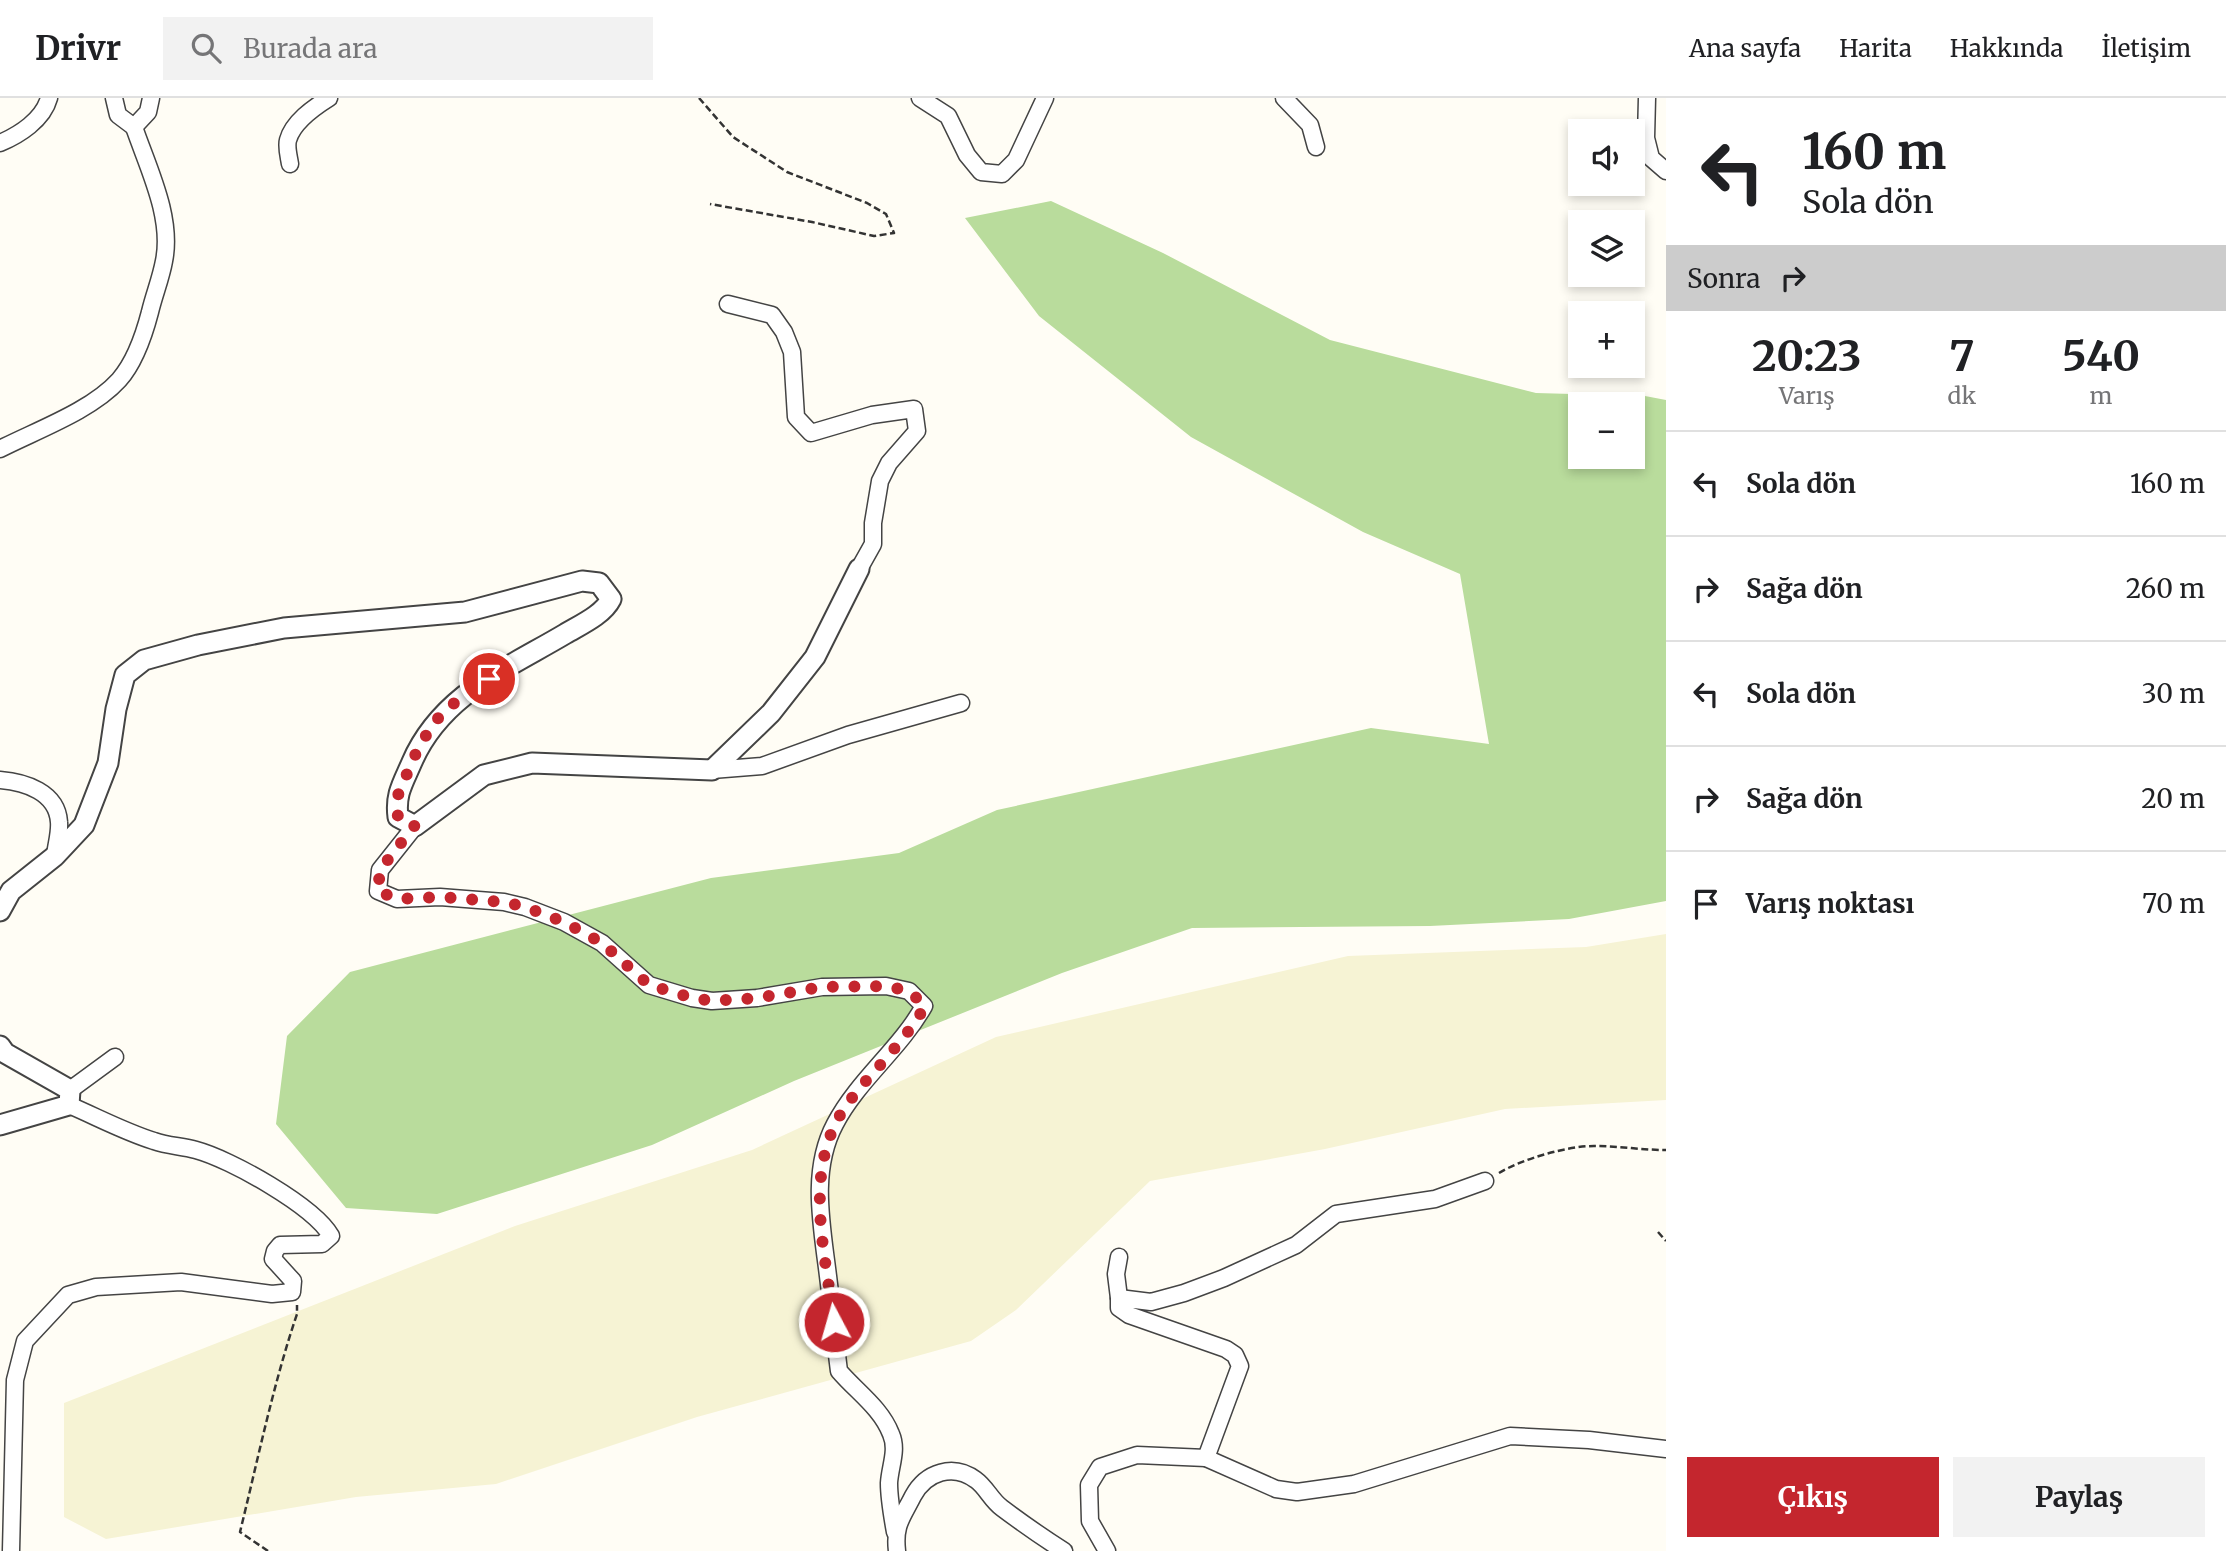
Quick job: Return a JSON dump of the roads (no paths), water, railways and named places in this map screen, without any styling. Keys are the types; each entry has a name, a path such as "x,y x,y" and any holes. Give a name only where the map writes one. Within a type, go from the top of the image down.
{"street":[{"path":"0,143 21,134 47,107 48,98"},
{"path":"0,449 104,393 120,380 140,342 165,259 162,209 134,127 118,115 114,98"},
{"path":"134,127 148,112 151,98"},
{"path":"290,164 287,142 298,123 328,98"},
{"path":"920,98 948,116 967,155 981,172 1002,174 1016,160 1045,98"},
{"path":"1284,98 1310,125 1315,147"},
{"path":"1647,98 1646,138 1651,158 1666,170"},
{"path":"712,770 771,713 815,657 873,544 873,523 880,481 889,463 917,431 914,409 872,415 811,433 796,417 794,363 784,332 772,315 728,304"},
{"path":"0,911 11,891 55,856 84,825 108,763 116,709 125,675 144,660 198,645 284,628 465,612 582,581 599,583 611,599 607,607 467,691 433,723 414,757 396,800 398,817 415,825"},
{"path":"897,1551 889,1479 894,1459 892,1436 869,1400 839,1371 822,1230 820,1187 826,1144 835,1124 872,1073 915,1023 925,1006 909,991 886,986 822,987 757,998 712,1001 692,998 649,985 602,943 564,922 525,907 504,902 440,897 397,899 378,891 380,870 415,825 484,775 532,763 712,770 762,766 848,735 961,703"},
{"path":"0,780 34,788 51,799 59,821 55,856"},
{"path":"0,1046 70,1097 151,1140 214,1156 271,1187 324,1223 331,1236 322,1244 280,1245 275,1251 273,1259 293,1281 292,1292 272,1294 181,1282 96,1287 68,1295 25,1341 15,1380 11,1551"},
{"path":"0,1125 70,1097 115,1057"},
{"path":"1119,1298 1151,1302 1184,1293 1296,1245 1336,1214 1435,1199 1485,1181"},
{"path":"1119,1257 1116,1274 1119,1308 1129,1315 1226,1349 1236,1355 1240,1366 1206,1458"},
{"path":"1107,1551 1090,1521 1089,1485 1100,1467 1137,1455 1206,1458 1276,1489 1297,1492 1354,1484 1510,1436 1589,1440 1666,1449"},
{"path":"894,1532 918,1487 936,1472 963,1472 979,1482 993,1502 1064,1551"}]}
